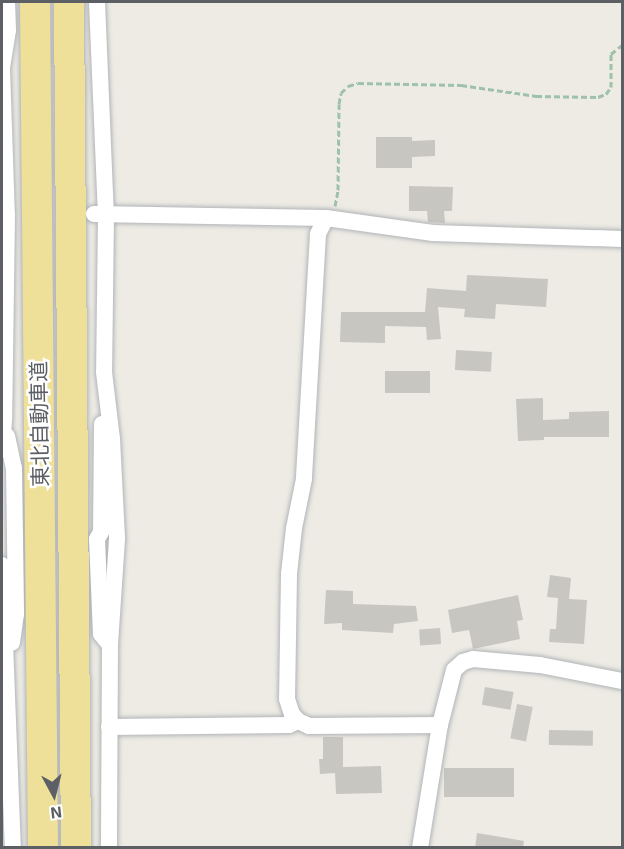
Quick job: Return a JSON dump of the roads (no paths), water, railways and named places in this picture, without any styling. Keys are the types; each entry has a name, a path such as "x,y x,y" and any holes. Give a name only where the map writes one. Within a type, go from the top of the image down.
{"highway":[{"name":"東北自動車道","path":"35,2 43,848"},
{"name":"東北自動車道","path":"69,2 76,848"}],"street":[{"path":"2,450 4,215 2,68 8,30 7,2"},
{"path":"97,2 100,39 100,214 104,372 100,457 101,532 93,539 100,634 111,645"},
{"path":"100,39 105,2"},
{"path":"100,214 329,218 433,232 622,239"},
{"path":"4,215 24,215"},
{"path":"329,218 318,234 304,479 294,528 289,574 287,699 292,714 298,721 309,726 440,725"},
{"path":"104,372 112,438 117,539 111,645 109,848"},
{"path":"4,420 14,468 20,541 16,614 5,688"},
{"path":"2,565 13,848"},
{"path":"420,848 440,725 453,670 463,662 474,659 540,665 622,681"},
{"path":"109,727 289,725 298,721"}]}
